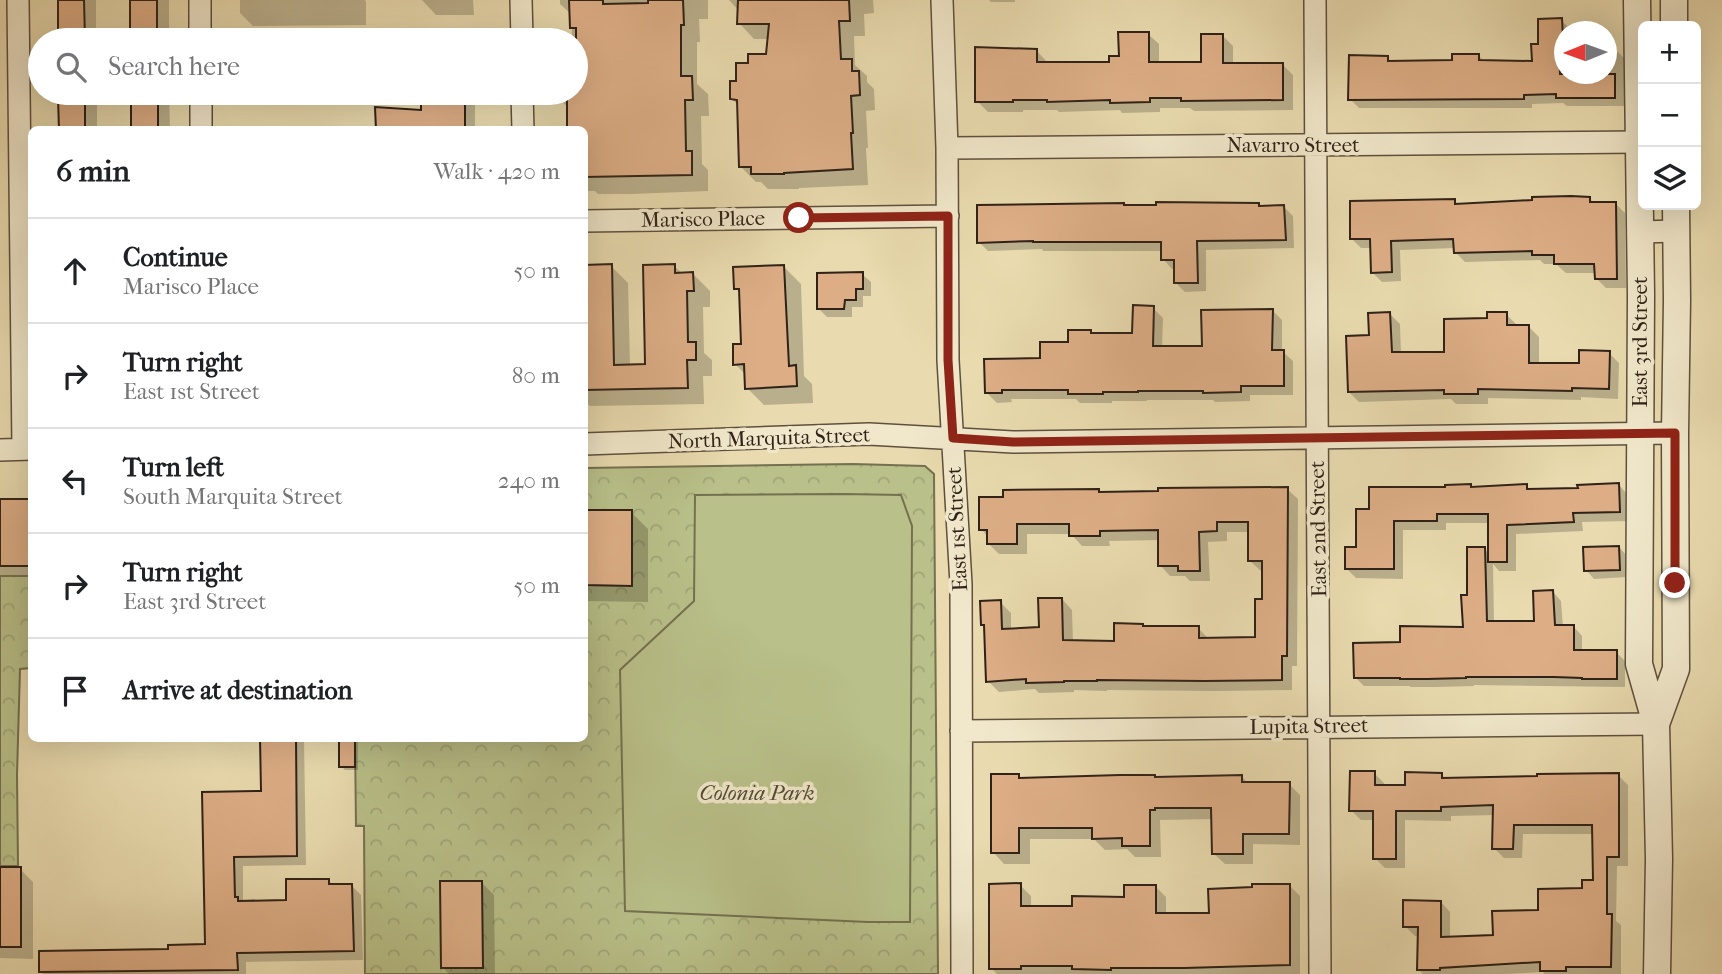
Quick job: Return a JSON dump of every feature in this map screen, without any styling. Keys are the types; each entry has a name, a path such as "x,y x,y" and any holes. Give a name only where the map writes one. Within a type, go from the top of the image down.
{"street":[{"path":"0,450 27,449 18,0"},
{"path":"200,0 200,28"},
{"path":"521,0 522,28"},
{"name":"East 1st Street","path":"942,0 947,148 948,360 961,584 962,974"},
{"name":"East 2nd Street","path":"1315,0 1320,974"},
{"name":"East 3rd Street","path":"1637,0 1639,84"},
{"path":"1674,0 1674,21"},
{"path":"201,105 201,126"},
{"path":"522,105 523,126"},
{"name":"Navarro Street","path":"947,148 1638,142"},
{"name":"East 3rd Street","path":"1640,147 1639,664 1656,724 1659,859 1657,974"},
{"name":"East 3rd Street","path":"1656,724 1676,669 1676,210"},
{"name":"Marisco Place","path":"588,221 948,216"},
{"path":"1640,232 1676,232"},
{"name":"North Marquita Street","path":"588,444 869,434 1013,442 1675,433"},
{"name":"Lupita Street","path":"961,731 1656,724"}],"green space":[{"name":"Colonia Park","path":"853,464 925,466 934,474 938,974 365,974 364,826 356,826 355,742 588,742 588,468"},
{"path":"695,495 901,495 912,526 910,922 625,911 620,670 694,601"},
{"path":"0,576 28,576 28,668 20,669 18,866 0,866"}],"building":[{"path":"58,0 84,0 85,28 58,28"},
{"path":"130,0 157,0 157,28 130,28"},
{"path":"569,0 603,0 603,4 683,0 681,76 692,76 693,100 685,100 686,151 692,151 692,175 588,177 588,126 567,126 567,105 588,105 588,28 570,28"},
{"path":"738,0 849,0 850,21 839,21 841,59 852,59 852,71 859,71 860,95 851,96 853,169 751,174 751,167 739,167 737,100 730,99 730,81 736,81 736,63 748,63 748,54 766,54 769,24 737,24"},
{"path":"1562,18 1562,21 1554,21 1554,84 1615,84 1615,98 1556,98 1556,94 1524,95 1524,99 1348,100 1349,55 1388,56 1388,61 1452,60 1452,54 1479,54 1479,60 1532,61 1531,44 1538,44 1538,19"},
{"path":"1118,32 1149,32 1149,62 1201,62 1201,34 1223,34 1223,63 1283,63 1283,100 1181,101 1181,98 1150,98 1150,102 1110,103 1110,100 975,102 975,47 1037,49 1037,62 1109,62 1109,56 1119,56"},
{"path":"58,105 85,105 85,126 59,126"},
{"path":"131,105 158,105 158,126 131,126"},
{"path":"421,105 465,105 465,126 376,126 375,107 421,110"},
{"path":"1590,197 1590,202 1616,202 1617,279 1595,279 1594,264 1554,264 1554,255 1532,255 1532,251 1454,253 1453,239 1391,241 1392,272 1371,273 1370,239 1350,239 1350,201 1455,199 1455,204"},
{"path":"1156,202 1284,205 1286,240 1197,241 1198,283 1174,283 1174,260 1161,260 1161,242 977,243 977,205 1156,205"},
{"path":"612,264 614,365 645,364 643,265 675,264 675,273 693,272 694,291 687,291 688,342 696,342 696,360 687,360 688,388 588,390 588,265"},
{"path":"784,265 789,366 796,365 797,386 745,389 744,364 733,365 733,344 741,344 739,289 734,289 733,267"},
{"path":"863,272 863,289 856,289 856,300 845,300 844,309 817,309 817,273"},
{"path":"1133,305 1154,306 1153,346 1202,346 1201,310 1273,309 1272,350 1284,350 1284,386 1241,386 1241,392 1203,393 1138,391 1068,394 1068,390 1002,390 1002,393 985,393 984,359 1040,358 1040,342 1068,342 1068,330 1132,333"},
{"path":"1390,312 1392,352 1444,352 1444,319 1487,318 1487,312 1507,312 1507,325 1529,325 1529,363 1579,363 1579,350 1610,351 1609,389 1478,389 1478,394 1444,394 1444,390 1348,392 1346,336 1369,335 1368,313"},
{"path":"1619,483 1620,512 1573,513 1574,522 1507,525 1507,562 1488,562 1488,514 1437,514 1437,521 1394,521 1394,569 1345,569 1345,547 1356,547 1356,509 1369,509 1369,487 1527,484 1527,489 1578,488 1577,485"},
{"path":"1288,487 1287,656 1282,656 1282,680 1097,680 1026,683 1026,679 986,682 984,625 981,625 980,601 1001,600 1002,629 1039,627 1038,598 1062,598 1063,640 1114,641 1114,623 1199,626 1199,638 1255,637 1255,599 1262,599 1262,561 1248,561 1248,522 1217,522 1217,531 1199,532 1200,571 1178,571 1178,566 1158,566 1158,530 1100,531 1100,536 1069,536 1069,524 1017,524 1017,544 987,544 987,530 979,530 979,497 1003,497 1003,490 1099,489 1099,492 1158,491 1158,488"},
{"path":"0,499 28,499 28,566 0,566"},
{"path":"588,510 632,510 632,586 588,585"},
{"path":"1619,546 1620,570 1584,571 1583,547"},
{"path":"1467,547 1485,547 1487,621 1534,621 1533,591 1553,590 1555,625 1574,625 1574,650 1617,650 1617,679 1354,678 1353,643 1400,642 1400,626 1463,627 1461,595 1467,595"},
{"path":"260,742 296,742 297,856 234,857 235,897 238,897 238,901 286,900 286,879 329,879 329,884 352,884 354,951 237,953 238,970 39,972 39,951 168,949 168,945 205,944 202,792 261,791"},
{"path":"339,742 355,742 355,767 339,767"},
{"path":"1350,771 1375,771 1375,785 1405,785 1405,772 1442,773 1442,778 1619,773 1619,857 1607,857 1607,914 1612,914 1611,967 1566,967 1566,971 1540,971 1540,962 1417,970 1418,927 1403,927 1403,900 1441,901 1441,937 1493,935 1492,911 1538,910 1538,889 1582,888 1582,880 1593,880 1592,825 1514,825 1513,849 1492,849 1493,805 1441,807 1441,811 1396,811 1396,859 1373,859 1373,811 1349,811"},
{"path":"991,774 1019,774 1019,778 1242,775 1242,782 1290,782 1289,834 1243,834 1243,854 1212,854 1211,808 1155,808 1150,810 1150,846 1122,846 1122,838 1092,839 1092,828 1019,828 1019,853 991,853"},
{"path":"0,867 21,867 21,947 0,947"},
{"path":"440,881 482,881 483,968 441,968"},
{"path":"1021,883 1021,906 1072,906 1072,896 1124,897 1124,885 1156,885 1156,913 1209,913 1208,889 1252,887 1252,884 1290,884 1290,965 1111,970 1072,969 1072,966 989,969 989,884"}],"route":[{"path":"799,218 948,216 948,360 953,438 1013,442 1675,433 1675,583"}]}
